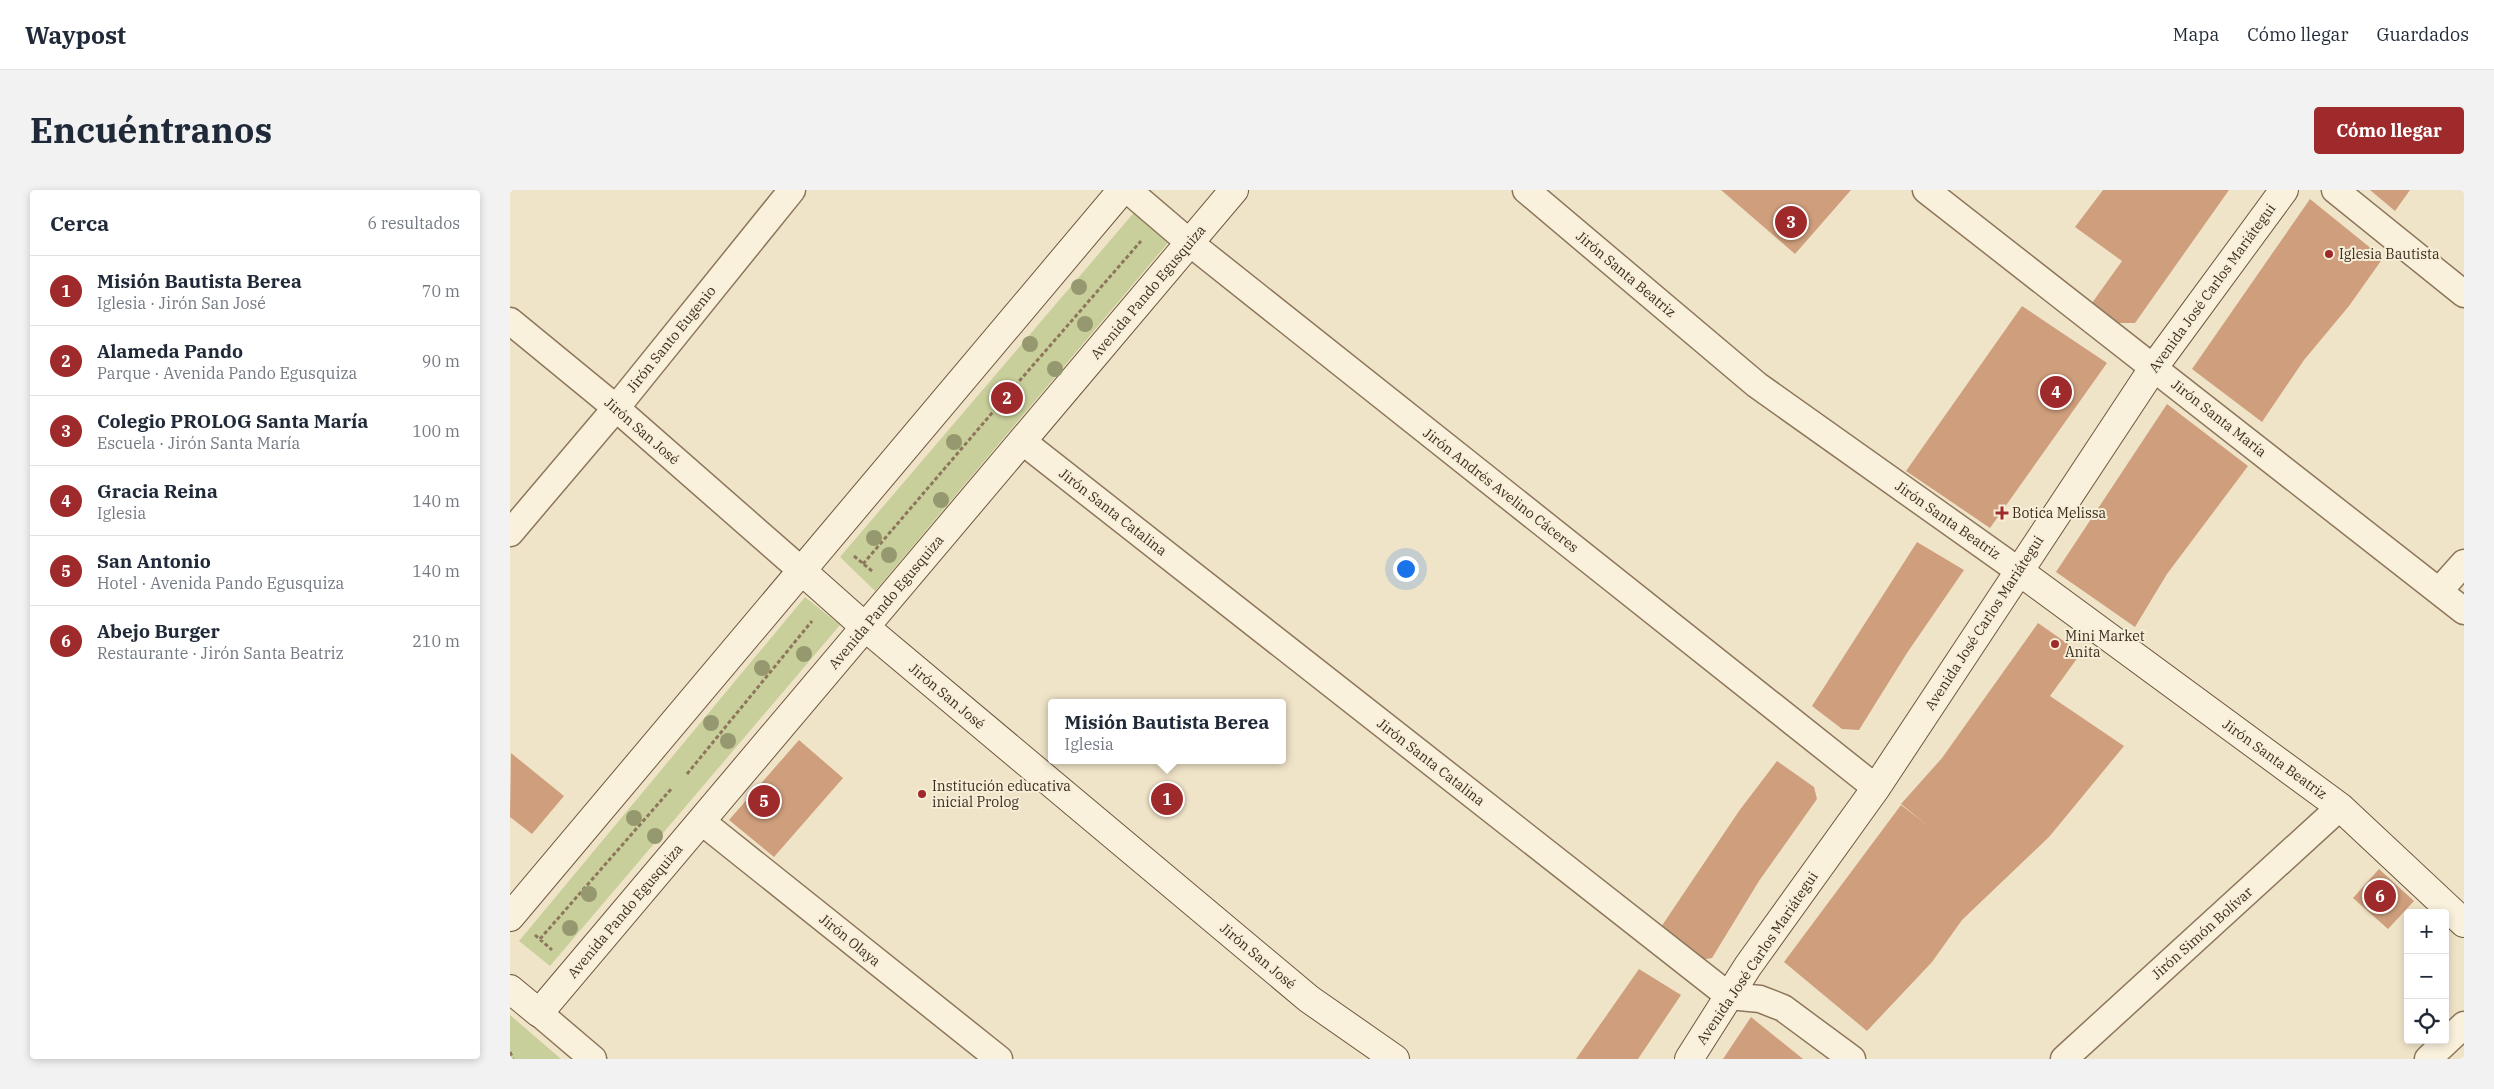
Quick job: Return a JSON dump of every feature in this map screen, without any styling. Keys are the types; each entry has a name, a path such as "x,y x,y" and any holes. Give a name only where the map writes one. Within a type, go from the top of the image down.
{"street":[{"name":"Jirón Santo Eugenio","path":"510,533 616,408 792,190"},
{"path":"511,916 1122,190"},
{"name":"Jirón Andrés Avelino Cáceres","path":"1128,190 1190,243 1876,788"},
{"name":"Avenida Pando Egusquiza","path":"539,1013 1234,190"},
{"name":"Jirón Santa Beatriz","path":"1526,190 1757,385 2019,571 2340,807 2464,923"},
{"name":"Avenida José Carlos Mariátegui","path":"1688,1059 1748,966 1876,788 2154,367 2284,190"},
{"path":"2335,190 2464,294"},
{"name":"Jirón Santa María","path":"1941,195 2154,367 2464,611"},
{"name":"Jirón San José","path":"510,321 616,408 864,626 1309,999 1395,1059"},
{"name":"Jirón Santa Catalina","path":"1022,440 1729,996"},
{"path":"2439,591 2464,563"},
{"name":"Jirón Simón Bolívar","path":"2064,1059 2340,807"},
{"name":"Jirón Olaya","path":"701,821 999,1059"},
{"path":"510,989 593,1059"},
{"path":"1729,996 1760,999 1783,1008 1852,1059"},
{"path":"2428,1059 2464,1025"}],"path":[{"path":"1015,386 1144,236"},
{"path":"864,564 998,406"},
{"path":"830,536 895,591"},
{"path":"687,774 816,616"},
{"path":"540,940 672,788"},
{"path":"511,916 575,970"},
{"path":"510,1052 513,1059"}],"green space":[{"path":"1137,209 1172,238 875,591 840,557"},
{"path":"805,597 840,625 550,966 519,941"},
{"path":"510,1015 561,1059 510,1059"}],"building":[{"path":"1721,190 1851,190 1795,254"},
{"path":"2103,190 2229,190 2135,323 2118,323 2092,303 2122,261 2075,227"},
{"path":"2370,190 2410,190 2395,211"},
{"path":"2310,199 2383,258 2349,306 2304,360 2262,422 2192,369"},
{"path":"2022,306 2107,363 1990,528 1906,471"},
{"path":"2167,404 2248,466 2167,574 2135,627 2056,572"},
{"path":"1917,542 1964,570 1907,653 1859,730 1842,729 1812,706"},
{"path":"2038,623 2081,653 2050,696 2124,746 2049,837 1962,920 1932,962 1867,1031 1784,962 1901,805 1926,824 1901,804 1942,758"},
{"path":"799,740 843,778 774,857 729,820"},
{"path":"511,753 564,796 532,834 510,817"},
{"path":"1777,761 1814,787 1817,799 1759,881 1712,958 1695,961 1657,933 1739,811"},
{"path":"2379,869 2414,901 2407,909 2404,909 2404,912 2388,929 2353,898"},
{"path":"1639,969 1681,995 1638,1059 1576,1059"},
{"path":"1751,1017 1803,1059 1723,1059"}],"place":[{"name":"Colegio PROLOG Santa María","path":"1791,222"},
{"name":"Iglesia Bautista","path":"2329,254"},
{"name":"Gracia Reina","path":"2056,392"},
{"name":"Alameda Pando","path":"1007,398"},
{"name":"Botica Melissa","path":"2002,513"},
{"name":"Mini Market Anita","path":"2055,644"},
{"name":"Institución educativa inicial Prolog","path":"922,794"},
{"name":"Misión Bautista Berea","path":"1167,799"},
{"name":"San Antonio","path":"764,801"},
{"name":"Abejo Burger","path":"2380,896"}]}
